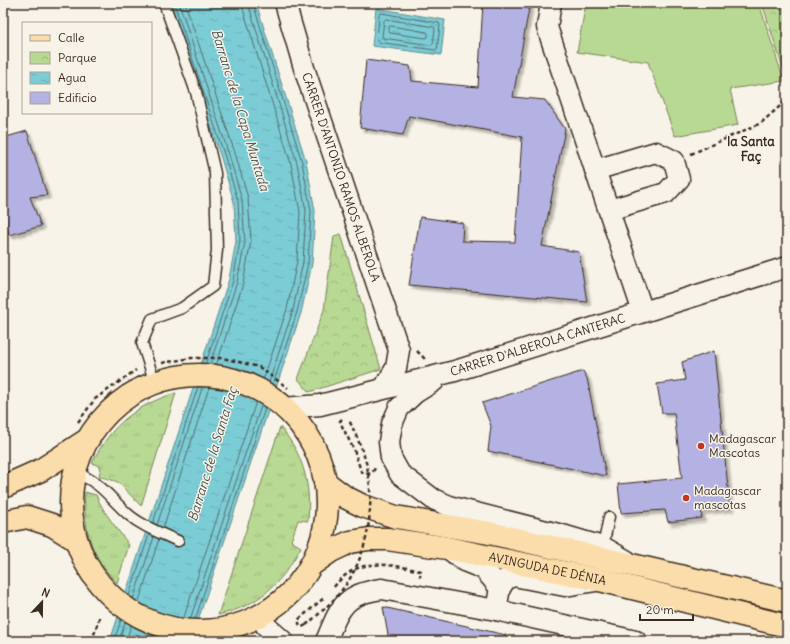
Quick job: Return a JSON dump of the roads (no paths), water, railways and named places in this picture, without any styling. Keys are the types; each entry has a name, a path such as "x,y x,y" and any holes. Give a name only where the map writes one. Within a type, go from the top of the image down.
{"main road":[{"path":"3,487 41,470 82,432 100,422 116,405 134,392 152,374 189,367 207,375 226,378 245,384 284,400 311,442 320,461 327,499 324,533 311,565 290,593 262,615 238,625 212,630 190,631 176,629 148,621 129,610 106,606 96,580 84,561 76,540 71,517 70,495 74,472 81,451 82,432"},
{"name":"AVINGUDA DE DÉNIA","path":"325,482 345,497 363,506 396,517 489,533 787,601"},
{"path":"3,522 27,517 52,525 76,540"},
{"name":"AVINGUDA DE DÉNIA","path":"311,565 331,551 350,542 369,539 387,539 447,548 600,580 787,626"}],"street":[{"name":"CARRER D'ANTONIO RAMOS ALBEROLA","path":"284,3 304,68 398,350 412,366 426,373 445,374"},
{"path":"551,3 547,27 643,312"},
{"path":"595,170 656,152 674,161 679,179 666,193 609,210"},
{"name":"CARRER D'ALBEROLA CANTERAC","path":"284,400 320,405 445,374 787,267"},
{"name":"CARRER D'ANTONIO RAMOS ALBEROLA","path":"384,388 396,368 398,350"},
{"path":"445,374 416,393 399,408 392,424 389,442 391,458 400,474 433,499 452,508 566,536 603,547 636,566"},
{"path":"447,548 464,561 484,569 500,588"},
{"path":"496,610 500,588 506,579 514,576 565,586 600,580"},
{"path":"326,641 338,611 351,598 365,591 382,589 496,610 636,641"},
{"path":"262,615 266,626 283,641"}],"lane":[{"path":"152,374 142,343 152,319 182,308 213,286 217,250 215,173 196,92 164,3"},
{"path":"74,472 86,476 101,487 128,514 141,524 178,541"},
{"path":"603,547 609,517"}],"water":[{"path":"170,3 256,3 306,161 315,211 312,264 301,313 191,641 110,641 229,279 236,241 234,202"},
{"path":"376,8 445,20 441,55 372,46"}],"place":[{"name":"Madagascar Mascotas","path":"701,446"},
{"name":"Madagascar mascotas","path":"686,498"}],"district":[{"name":"la Santa Faç","path":"751,148"}],"water label":[{"name":"Barranc de la Capa Muntada","path":"241,110"},
{"name":"Barranc de la Santa Faç","path":"212,454"}]}
